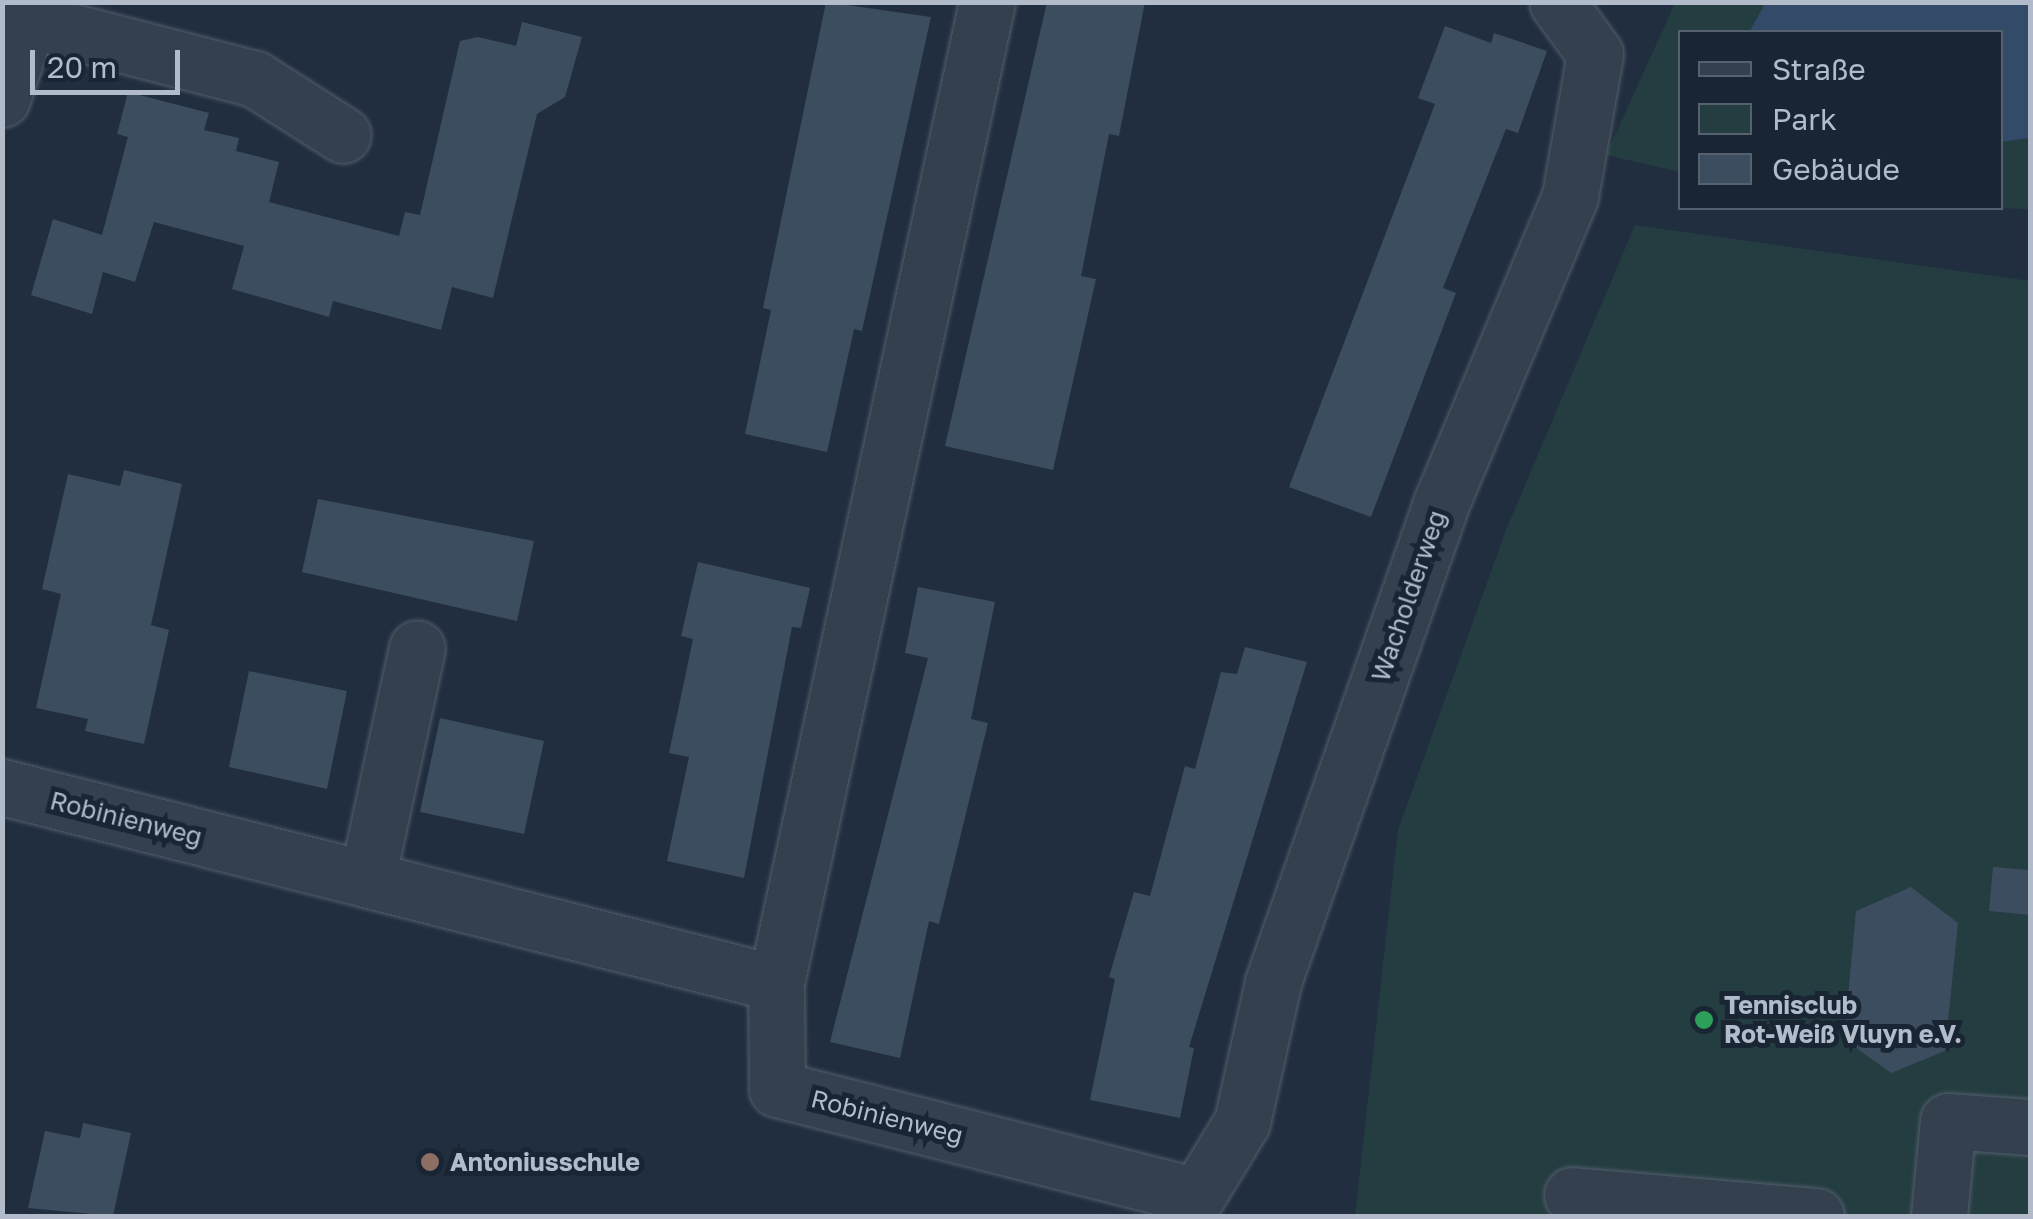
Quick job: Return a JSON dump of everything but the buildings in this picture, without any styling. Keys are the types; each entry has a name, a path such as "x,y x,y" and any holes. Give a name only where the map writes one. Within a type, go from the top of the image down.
{"street":[{"path":"776,983 988,2"},
{"name":"Wacholderweg","path":"1201,1206 1242,1122 1273,982 1436,518 1570,196 1595,54 1556,2"},
{"path":"2,99 31,11 255,79 343,135"},
{"path":"367,879 417,648"},
{"name":"Robinienweg","path":"2,787 776,983 778,1088 1201,1206"},
{"path":"1939,1216 1948,1121 2030,1128"},
{"path":"1572,1195 1816,1216"}],"green space":[{"path":"1675,3 1766,3 1750,30 1678,30 1678,172 1606,155"},
{"path":"2030,138 2030,209 2003,208 2003,142"},
{"name":"Tennisclub Rot-Weiß Vluyn e.V.","path":"1635,225 2030,281 2030,1216 1355,1216 1398,830 1506,530"}],"water":[{"path":"1766,2 2030,3 2030,138 2003,142 2003,30 1750,30"}],"place":[{"name":"Tennisclub Rot-Weiß Vluyn e.V.","path":"1704,1020"},
{"name":"Antoniusschule","path":"430,1162"}]}
